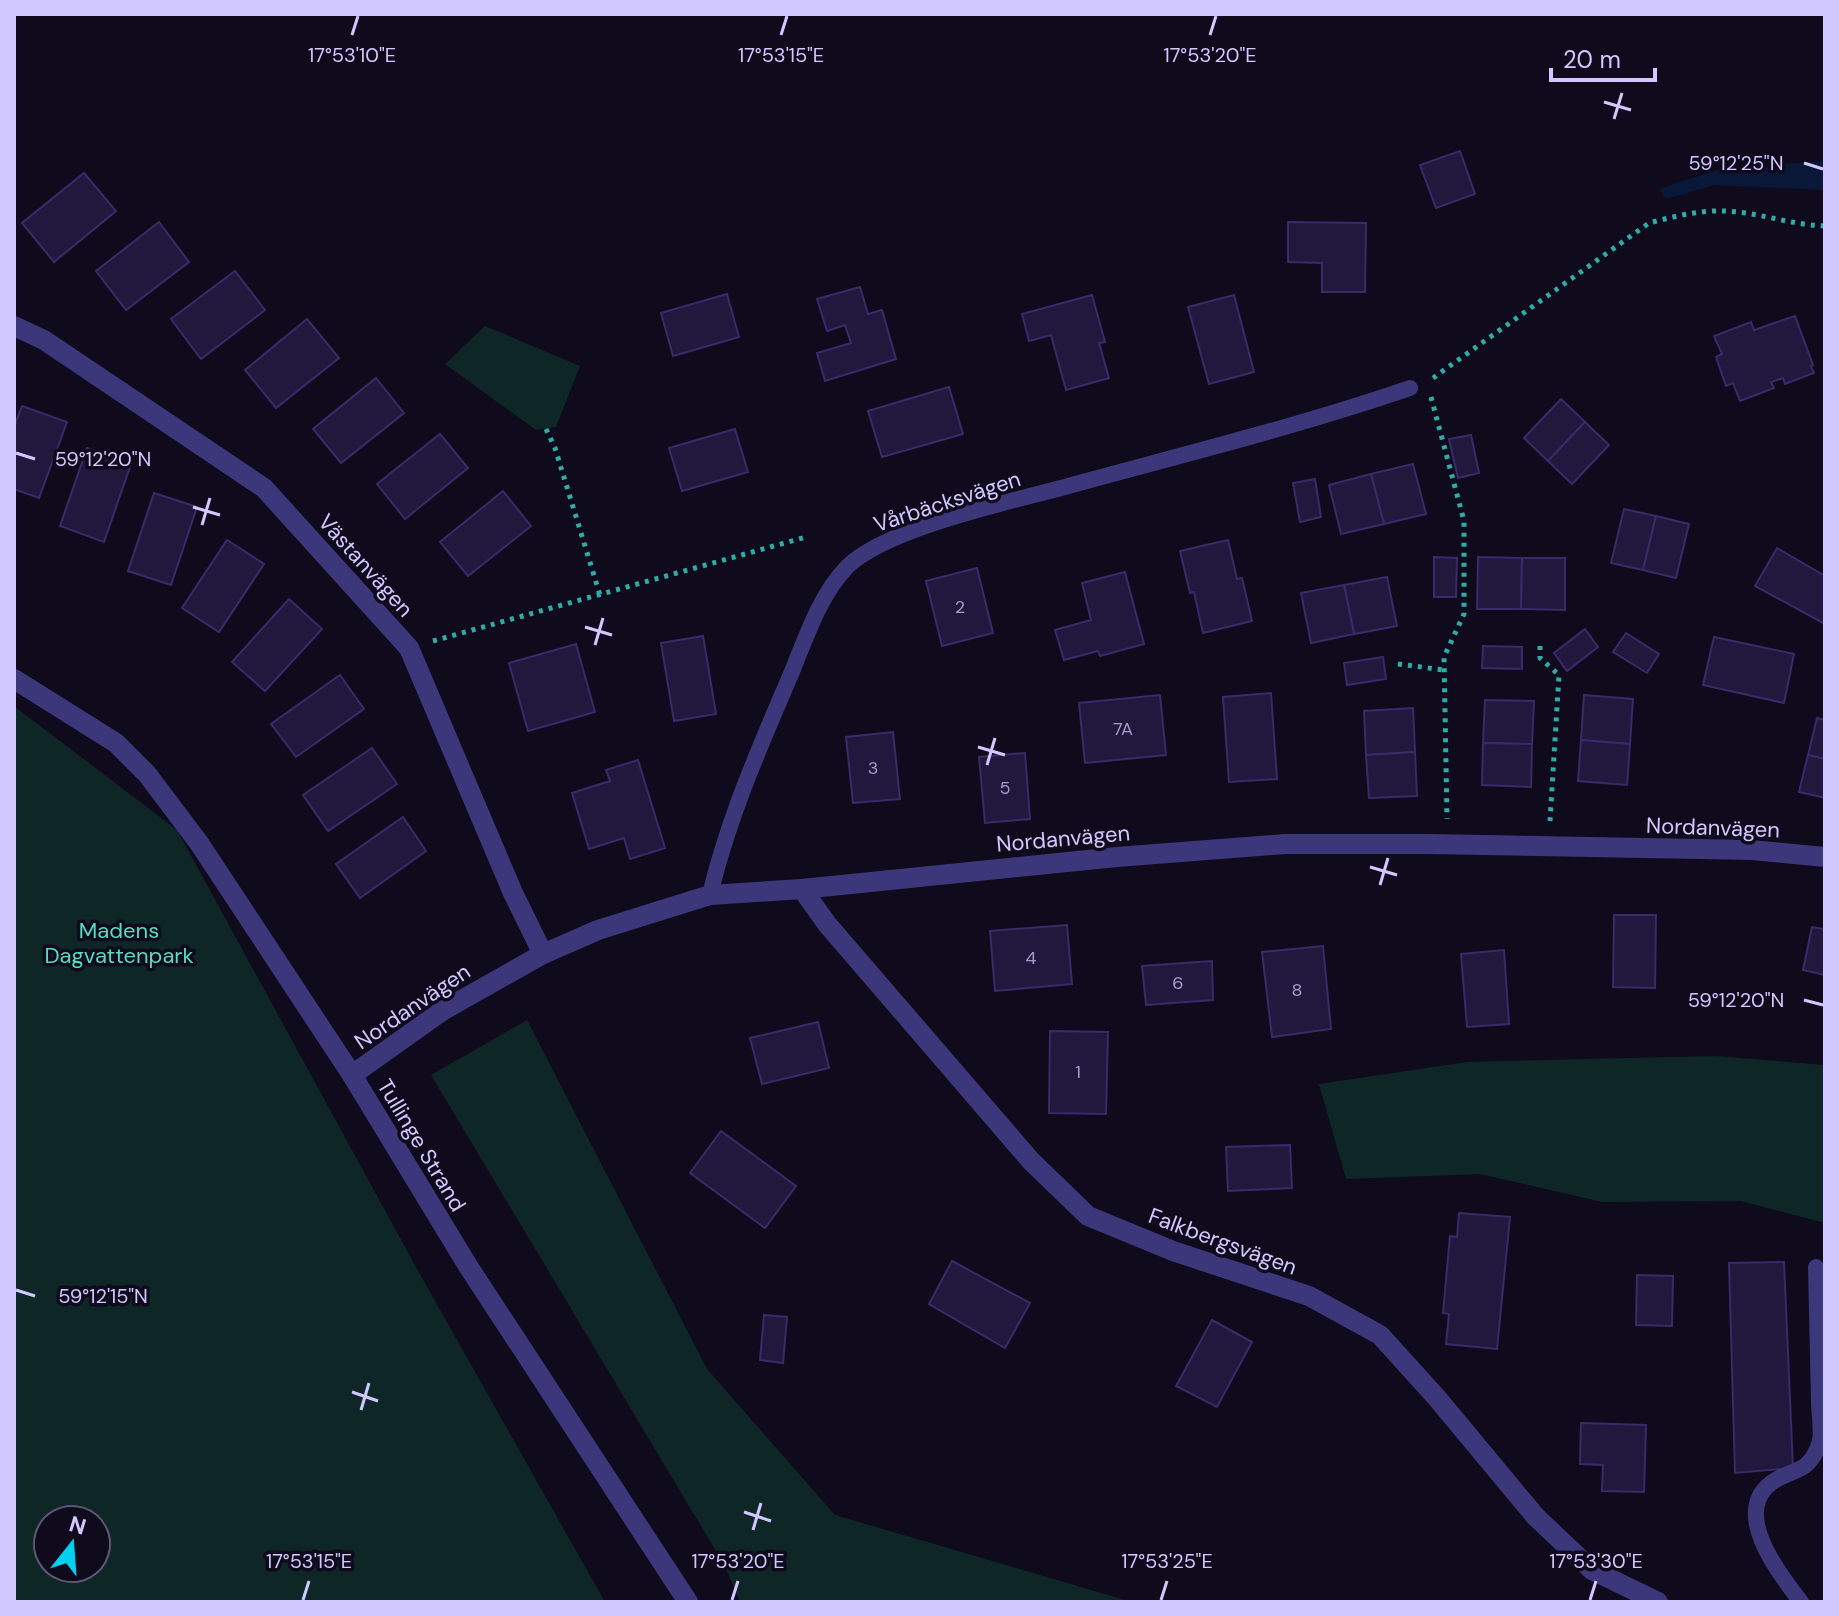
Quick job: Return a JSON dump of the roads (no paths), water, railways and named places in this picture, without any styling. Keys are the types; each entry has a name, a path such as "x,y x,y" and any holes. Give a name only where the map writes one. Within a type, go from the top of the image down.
{"street":[{"name":"Västanvägen","path":"14,326 44,340 264,488 409,648 513,893 543,954"},
{"name":"Tullinge Strand","path":"14,679 116,743 147,774 199,843 352,1075 468,1266 688,1602"},
{"name":"Nordanvägen","path":"352,1075 442,1011 543,954 598,930 710,895 1285,844 1752,850 1825,857"},
{"name":"Falkbergsvägen","path":"802,889 827,924 1031,1161 1088,1216 1173,1251 1309,1296 1380,1335 1535,1516 1592,1570 1658,1602"}],"lane":[{"name":"Vårbäcksvägen","path":"710,895 720,853 761,744 815,616 845,569 865,552 905,534 966,514 1333,414 1410,388"},
{"path":"1801,1602 1761,1539 1755,1514 1758,1496 1774,1481 1804,1468 1821,1441 1816,1267"}],"water":[{"path":"1825,161 1825,190 1715,185 1666,199 1659,189 1723,168"}],"park label":[{"name":"Madens Dagvattenpark","path":"119,942"}]}
